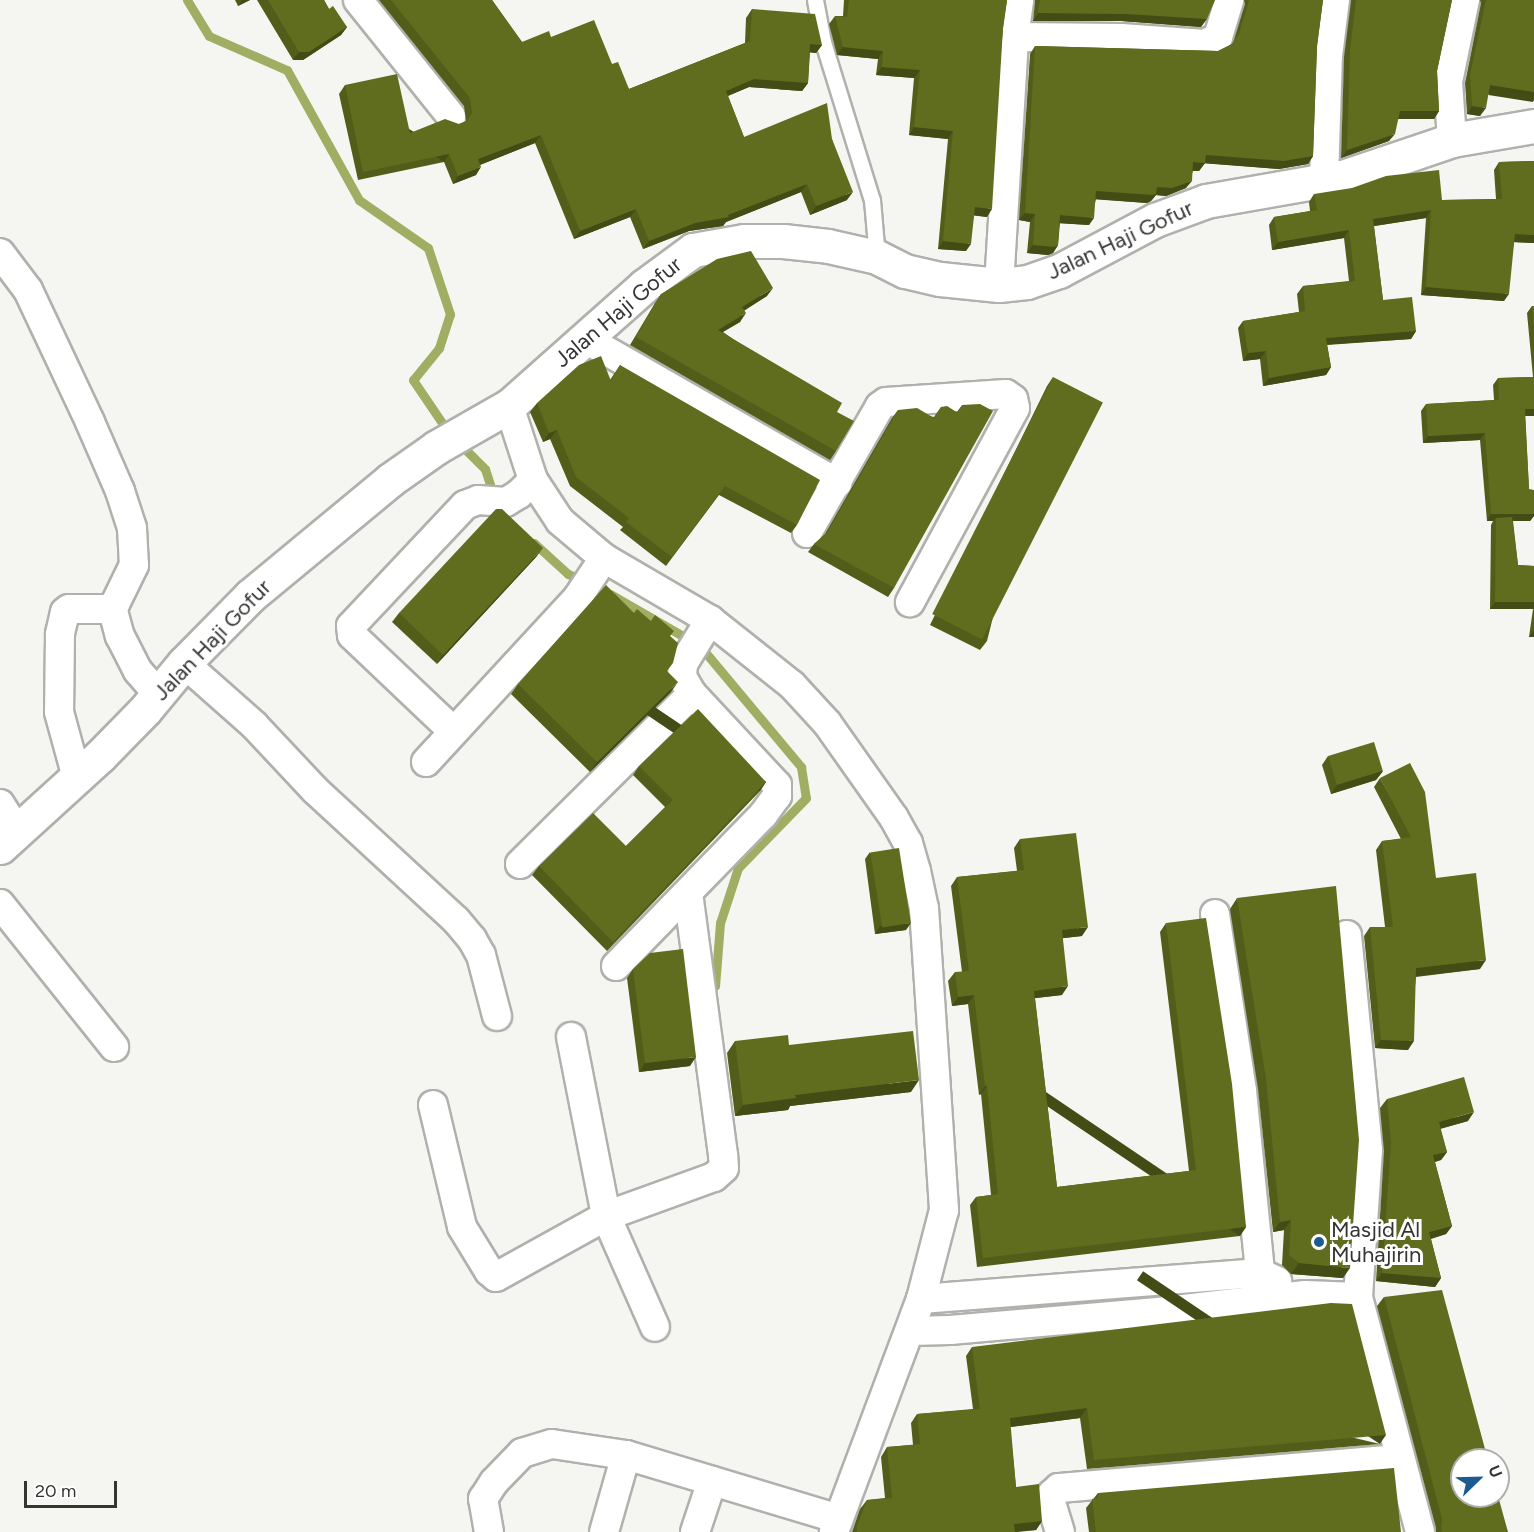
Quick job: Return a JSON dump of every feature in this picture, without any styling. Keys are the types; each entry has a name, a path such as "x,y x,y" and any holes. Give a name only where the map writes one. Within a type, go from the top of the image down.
{"street":[{"path":"358,0 451,116"},
{"path":"999,285 1014,37 1019,0"},
{"path":"1014,37 1121,38 1205,44 1218,37 1229,0"},
{"path":"1324,181 1328,56 1335,0"},
{"path":"1452,140 1448,82 1465,0"},
{"name":"Jalan Haji Gofur","path":"9,839 77,778 158,694 184,663 250,597 390,480 437,447 509,406 644,286 693,250 744,241 783,241 828,246 877,257 921,276 966,284 999,285 1027,282 1059,271 1155,220 1196,204 1324,181 1392,162 1452,140 1534,126"},
{"path":"0,253 28,290 90,422 126,509 132,528 134,565 123,590 112,607 120,636 138,670 158,694"},
{"path":"584,338 837,483"},
{"path":"807,533 880,406 886,402 1006,394 1013,399 1015,408 910,602"},
{"path":"489,1532 483,1499 494,1482 522,1453 552,1444 626,1455 712,1481 837,1526 921,1299 941,1227 944,1191 924,908 908,843 858,766 820,715 792,684 700,635 595,572 533,480 509,406"},
{"path":"453,731 352,635 351,630 465,505 478,500 506,502 519,494 533,480"},
{"path":"426,762 595,572"},
{"path":"77,778 59,712 60,634 66,610 112,607"},
{"path":"616,966 763,815 777,796 777,785 692,694 682,676 683,664 700,635"},
{"path":"184,663 254,725 315,790 462,926 482,955 497,1016"},
{"path":"520,864 692,694"},
{"path":"0,804 9,839"},
{"path":"433,1105 462,1227 489,1271 496,1277 606,1216 714,1177 724,1168 688,894"},
{"path":"0,903 114,1047"},
{"path":"1215,914 1242,1091 1263,1302"},
{"path":"1347,935 1368,1150 1358,1297 1420,1532"},
{"path":"571,1037 606,1216 655,1327"},
{"path":"921,1299 1260,1273 1305,1295"},
{"path":"1164,1281 1167,1311"},
{"path":"910,1331 950,1330 1167,1311 1263,1302 1305,1295 1358,1297"},
{"path":"604,1532 626,1455"},
{"path":"1060,1532 1051,1502 1053,1494 1059,1488 1399,1459"},
{"path":"695,1532 712,1481"}],"lane":[{"path":"815,0 823,42 872,200 877,257"}],"building":[{"path":"268,0 324,0 329,9 333,6 347,27 309,52 299,52"},
{"path":"391,0 492,0 522,42 549,31 551,37 594,20 612,64 618,62 629,89 750,41 752,9 815,14 822,45 810,44 808,83 754,79 726,91 744,137 827,103 832,139 853,192 816,206 807,184 728,215 729,217 695,223 649,241 636,209 580,231 541,135 478,159 481,167 458,176 449,154 363,172 345,85 397,74 410,133 445,119 459,124 467,121 472,113 470,98"},
{"path":"849,0 1007,0 1003,28 992,209 975,207 971,244 943,241 953,131 914,127 920,70 882,67 883,51 843,47 835,16 847,17"},
{"path":"1040,0 1215,0 1207,19 1127,14 1038,13"},
{"path":"1249,0 1323,0 1317,46 1313,156 1284,161 1206,155 1205,163 1193,162 1192,181 1172,188 1157,187 1156,194 1096,191 1094,218 1060,215 1058,245 1054,247 1033,245 1035,214 1025,213 1035,46 1218,51 1232,44 1239,34"},
{"path":"1356,0 1452,0 1437,71 1439,111 1400,111 1395,134 1347,150 1350,50"},
{"path":"1486,0 1534,0 1534,92 1490,85 1486,108 1472,106 1470,75"},
{"path":"1534,161 1534,235 1515,234 1509,294 1426,287 1431,210 1373,219 1383,300 1412,297 1416,331 1326,338 1331,367 1269,378 1266,351 1248,353 1243,321 1305,311 1303,286 1355,281 1349,230 1278,242 1274,217 1317,210 1314,194 1352,188 1386,176 1439,170 1442,200 1502,199 1499,162"},
{"path":"751,251 773,288 742,307 746,313 718,330 842,403 837,412 854,421 836,451 636,337 661,294 717,259"},
{"path":"601,356 611,381 620,365 820,480 797,525 725,486 672,557 626,522 629,518 576,477 557,430 549,433 537,403 579,365"},
{"path":"1053,377 1103,402 982,639 932,614"},
{"path":"1534,377 1534,409 1525,409 1529,489 1534,490 1534,514 1491,514 1485,433 1428,436 1426,404 1499,400 1498,378"},
{"path":"980,404 993,411 894,588 814,544 827,533 898,410 917,408 934,418 941,407 947,406 958,413 962,405"},
{"path":"496,509 502,509 543,548 443,655 399,613"},
{"path":"1512,517 1518,565 1534,566 1534,602 1495,602 1496,518"},
{"path":"606,585 634,613 637,609 651,621 655,615 674,631 670,636 678,643 673,663 667,671 678,682 597,762 518,684"},
{"path":"698,709 766,782 613,942 539,866 593,813 626,846 673,800 639,766"},
{"path":"1374,742 1383,771 1337,785 1328,756"},
{"path":"1410,763 1425,792 1436,878 1476,873 1486,960 1416,968 1414,1041 1381,1040 1370,927 1393,927 1382,841 1411,837 1380,778"},
{"path":"1076,833 1088,927 1062,930 1068,986 1034,991 1057,1187 1196,1170 1166,923 1206,918 1232,1084 1246,1227 983,1258 976,1197 998,1194 987,1086 985,1086 974,995 958,997 955,972 969,971 957,877 1024,870 1020,839"},
{"path":"899,848 911,923 882,928 870,853"},
{"path":"1336,886 1359,1140 1350,1268 1299,1263 1289,1255 1291,1220 1280,1222 1266,1079 1237,898"},
{"path":"683,949 696,1057 645,1063 633,969 650,953"},
{"path":"913,1031 919,1080 795,1095 796,1098 743,1105 735,1041 788,1035 789,1045"},
{"path":"1464,1077 1474,1112 1439,1122 1447,1152 1433,1155 1452,1226 1429,1232 1441,1278 1382,1273 1391,1142 1387,1099"},
{"path":"1442,1290 1485,1448 1450,1448 1450,1508 1501,1508 1508,1532 1442,1532 1442,1519 1384,1297"},
{"path":"1331,1303 1352,1304 1386,1435 1094,1460 1087,1408 1010,1418 1016,1487 1039,1484 1042,1521 1014,1524 1015,1532 857,1532 867,1500 892,1498 887,1447 920,1444 917,1414 980,1409 972,1347"},
{"path":"1394,1468 1401,1532 1096,1532 1092,1499 1098,1498 1098,1493"}],"waterway":[{"path":"187,0 209,36 287,70 359,200 428,248 450,314 439,348 413,380 449,433"},
{"path":"459,443 485,469 494,497"},
{"path":"534,543 568,574 585,581"},
{"path":"610,594 700,646 801,767 806,798 738,868 720,923 715,986"}],"place":[{"name":"Masjid Al Muhajirin","path":"1319,1242"}]}
